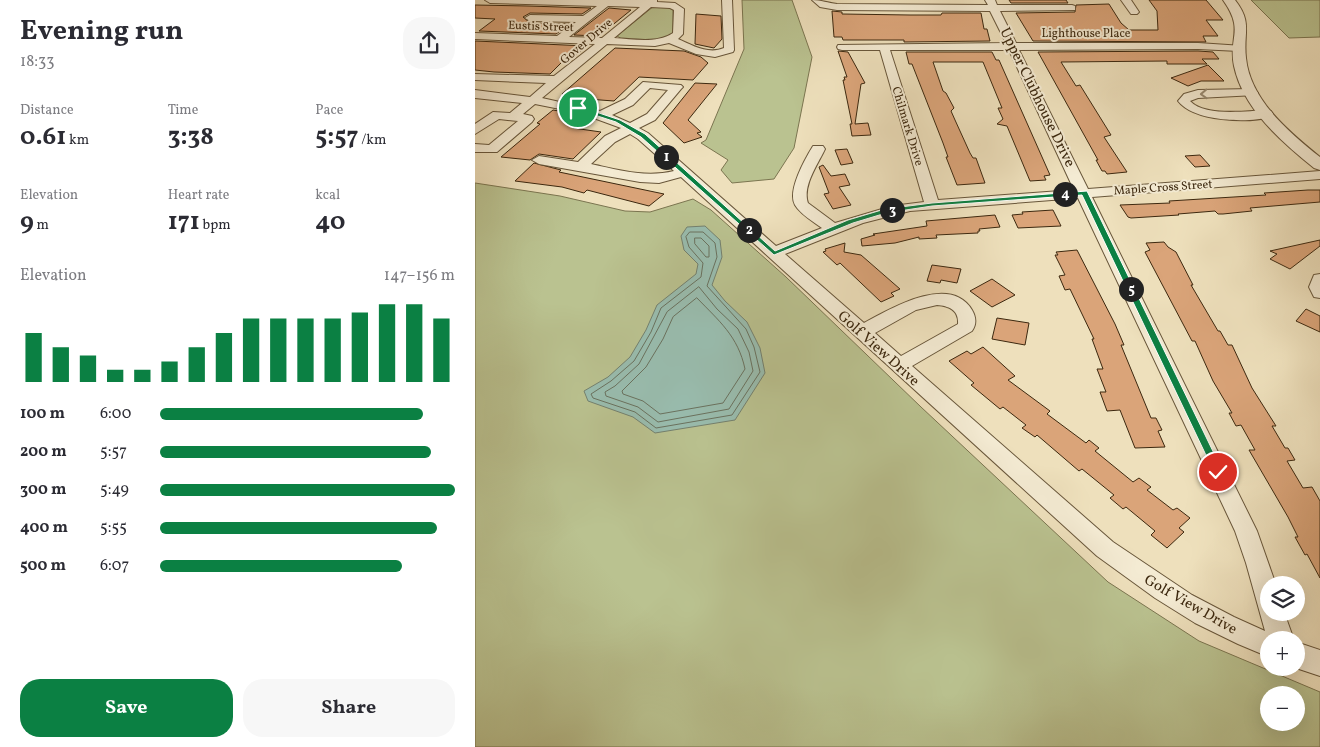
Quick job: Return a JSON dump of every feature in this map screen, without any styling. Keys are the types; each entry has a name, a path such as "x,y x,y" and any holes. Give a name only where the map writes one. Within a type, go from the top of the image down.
{"street":[{"path":"491,0 606,3 651,2 672,5 679,9 678,34 671,40 655,43 606,41"},
{"path":"671,40 708,54 729,50 727,0"},
{"path":"817,0 823,5 837,7 992,3 1072,8"},
{"path":"1126,0 1134,12"},
{"path":"1229,0 1242,20 1243,28 1239,48 1241,68 1252,93 1267,114 1320,165"},
{"path":"508,37 548,2"},
{"name":"Gover Drive","path":"513,117 651,2"},
{"path":"560,39 606,3"},
{"name":"Upper Clubhouse Drive","path":"992,3 1246,531 1262,576"},
{"path":"530,18 585,19"},
{"name":"Eustis Street","path":"475,36 606,41"},
{"name":"Lighthouse Place","path":"842,47 1198,46 1239,48"},
{"name":"Chilmark Drive","path":"885,47 932,204"},
{"path":"475,77 558,80"},
{"path":"581,166 610,139 633,129 651,117 677,87 647,84 629,102 602,115"},
{"path":"1252,93 1198,94 1188,96 1184,101 1193,110 1207,114 1267,114"},
{"name":"Golf View Drive","path":"475,94 578,108 602,115 633,129 684,172 1105,549 1148,581 1185,604 1224,625 1260,641"},
{"path":"475,130 494,116 529,120 492,149 475,148"},
{"path":"818,150 799,190 799,200 806,208 833,229"},
{"path":"539,160 659,179 684,172"},
{"name":"Maple Cross Street","path":"774,253 833,229 885,211 932,204 1320,175"},
{"path":"1320,279 1317,287 1320,293"},
{"path":"862,332 922,300 940,299 957,304 963,309 967,315 966,327 899,365"},
{"path":"1305,658 1320,663"}],"green space":[{"path":"742,0 792,0 812,57 794,148 774,179 732,183 721,170 728,160 701,143 706,140 744,49"},
{"path":"1251,0 1320,0 1320,37 1289,38"},
{"path":"654,6 673,7 673,36 663,40 622,39 617,36"},
{"path":"475,183 560,196 625,211 650,212 693,199 711,210 786,277 921,407 1108,582 1199,641 1260,667 1260,676 1282,676 1320,692 1320,747 475,747"}],"water":[{"path":"705,226 720,240 722,257 712,285 725,301 747,322 760,348 765,373 735,420 655,433 633,417 588,401 584,391 608,377 630,357 646,330 657,305 696,274 698,264 684,250 681,236 687,227"}],"building":[{"path":"1009,0 1066,0 1068,3 1011,3"},
{"path":"1149,0 1206,0 1223,20 1206,20 1218,36 1203,36 1206,42 1033,41 1016,13 1075,12 1076,5 1109,4 1121,23 1129,30 1158,30 1157,11"},
{"path":"475,5 591,8 582,14 530,13 523,17 530,23 570,24 556,34 479,31 495,19 475,18"},
{"path":"609,8 631,10 599,36 574,35"},
{"path":"832,11 842,12 842,14 910,15 981,13 984,29 987,29 990,41 904,42 904,40 843,40 842,37 834,37"},
{"path":"696,14 721,16 722,39 714,48 695,44"},
{"path":"475,41 587,46 574,56 568,56 550,74 494,72 475,70"},
{"path":"615,48 684,51 701,57 708,63 693,80 639,77 614,101 587,99 580,105 564,101 571,95 562,94"},
{"path":"838,51 848,52 865,83 861,84 855,124 868,123 871,135 852,136 850,124 852,124 843,80 845,80 844,77 847,77"},
{"path":"906,52 992,52 996,60 999,60 1050,175 1044,176 1046,180 1030,181 1007,126 997,124 1003,119 998,108 1002,108 983,62 933,62 943,91 954,108 951,111 970,153 973,158 976,158 985,183 957,185 946,157 948,157 943,143 912,64 909,64"},
{"path":"1038,52 1213,52 1219,59 1202,59 1207,64 1167,64 1167,61 1061,62 1076,86 1080,85 1111,135 1104,137 1127,172 1107,174 1105,171 1102,171 1096,160 1098,160"},
{"path":"1208,65 1224,81 1201,81 1188,86 1171,78"},
{"path":"695,83 717,84 688,120 701,132 697,133 702,137 684,143 663,123"},
{"path":"553,110 570,113 563,119 580,123 573,128 601,132 573,159 539,154 530,160 501,157 540,124 537,123"},
{"path":"847,149 853,163 841,165 835,150"},
{"path":"1200,155 1210,166 1195,167 1185,156"},
{"path":"534,163 561,170 559,172 664,194 649,206 587,190 584,193 562,187 515,181"},
{"path":"823,165 831,176 845,174 850,185 839,187 851,205 833,209 824,194 829,193 819,167"},
{"path":"1320,190 1320,202 1250,208 1252,211 1223,214 1218,214 1215,211 1131,218 1128,217 1120,205 1170,203 1169,201 1266,195 1264,193"},
{"path":"1053,210 1061,226 1018,228 1012,215 1023,214 1022,212"},
{"path":"995,215 1000,227 979,229 978,233 936,235 937,238 919,239 919,237 895,243 862,246 861,239 875,235 873,234 927,226 926,221"},
{"path":"1320,240 1320,246 1290,269 1270,259 1277,254 1270,251"},
{"path":"1164,242 1176,252 1193,285 1191,285 1218,331 1220,331 1228,345 1232,345 1252,388 1276,426 1272,426 1285,448 1288,448 1295,460 1287,461 1303,488 1312,487 1320,501 1320,578 1295,537 1298,537 1288,517 1249,450 1255,450 1241,425 1236,426 1229,413 1232,413 1213,381 1195,341 1192,341 1145,252 1150,250 1146,243"},
{"path":"845,243 844,252 861,255 900,289 891,293 894,296 881,302 840,263 837,265 823,252 826,251 825,249"},
{"path":"1077,250 1115,324 1124,345 1121,345 1151,418 1156,418 1162,430 1158,431 1165,447 1135,448 1120,410 1107,411 1100,392 1106,392 1097,369 1103,369 1092,339 1094,339 1070,289 1065,290 1059,276 1065,275 1055,255 1058,255 1056,252"},
{"path":"932,265 961,269 957,283 941,280 940,283 927,281"},
{"path":"992,279 1015,295 992,307 970,291"},
{"path":"1306,309 1320,316 1320,332 1296,321"},
{"path":"997,318 1029,323 1025,345 992,339"},
{"path":"983,347 1015,376 1008,380 1050,411 1047,414 1086,443 1089,440 1099,448 1095,451 1133,482 1139,478 1151,487 1147,490 1173,510 1177,508 1190,518 1179,528 1184,532 1167,548 1151,535 1155,531 1126,507 1123,509 1110,498 1114,495 1082,469 1079,471 1037,435 1035,437 1022,428 1026,425 1003,407 1000,409 971,385 974,383 949,361 967,351 971,354"}],"route":[{"path":"578,108 618,121 643,136 774,253 865,216 885,211 932,204 1084,193 1218,472"}]}
